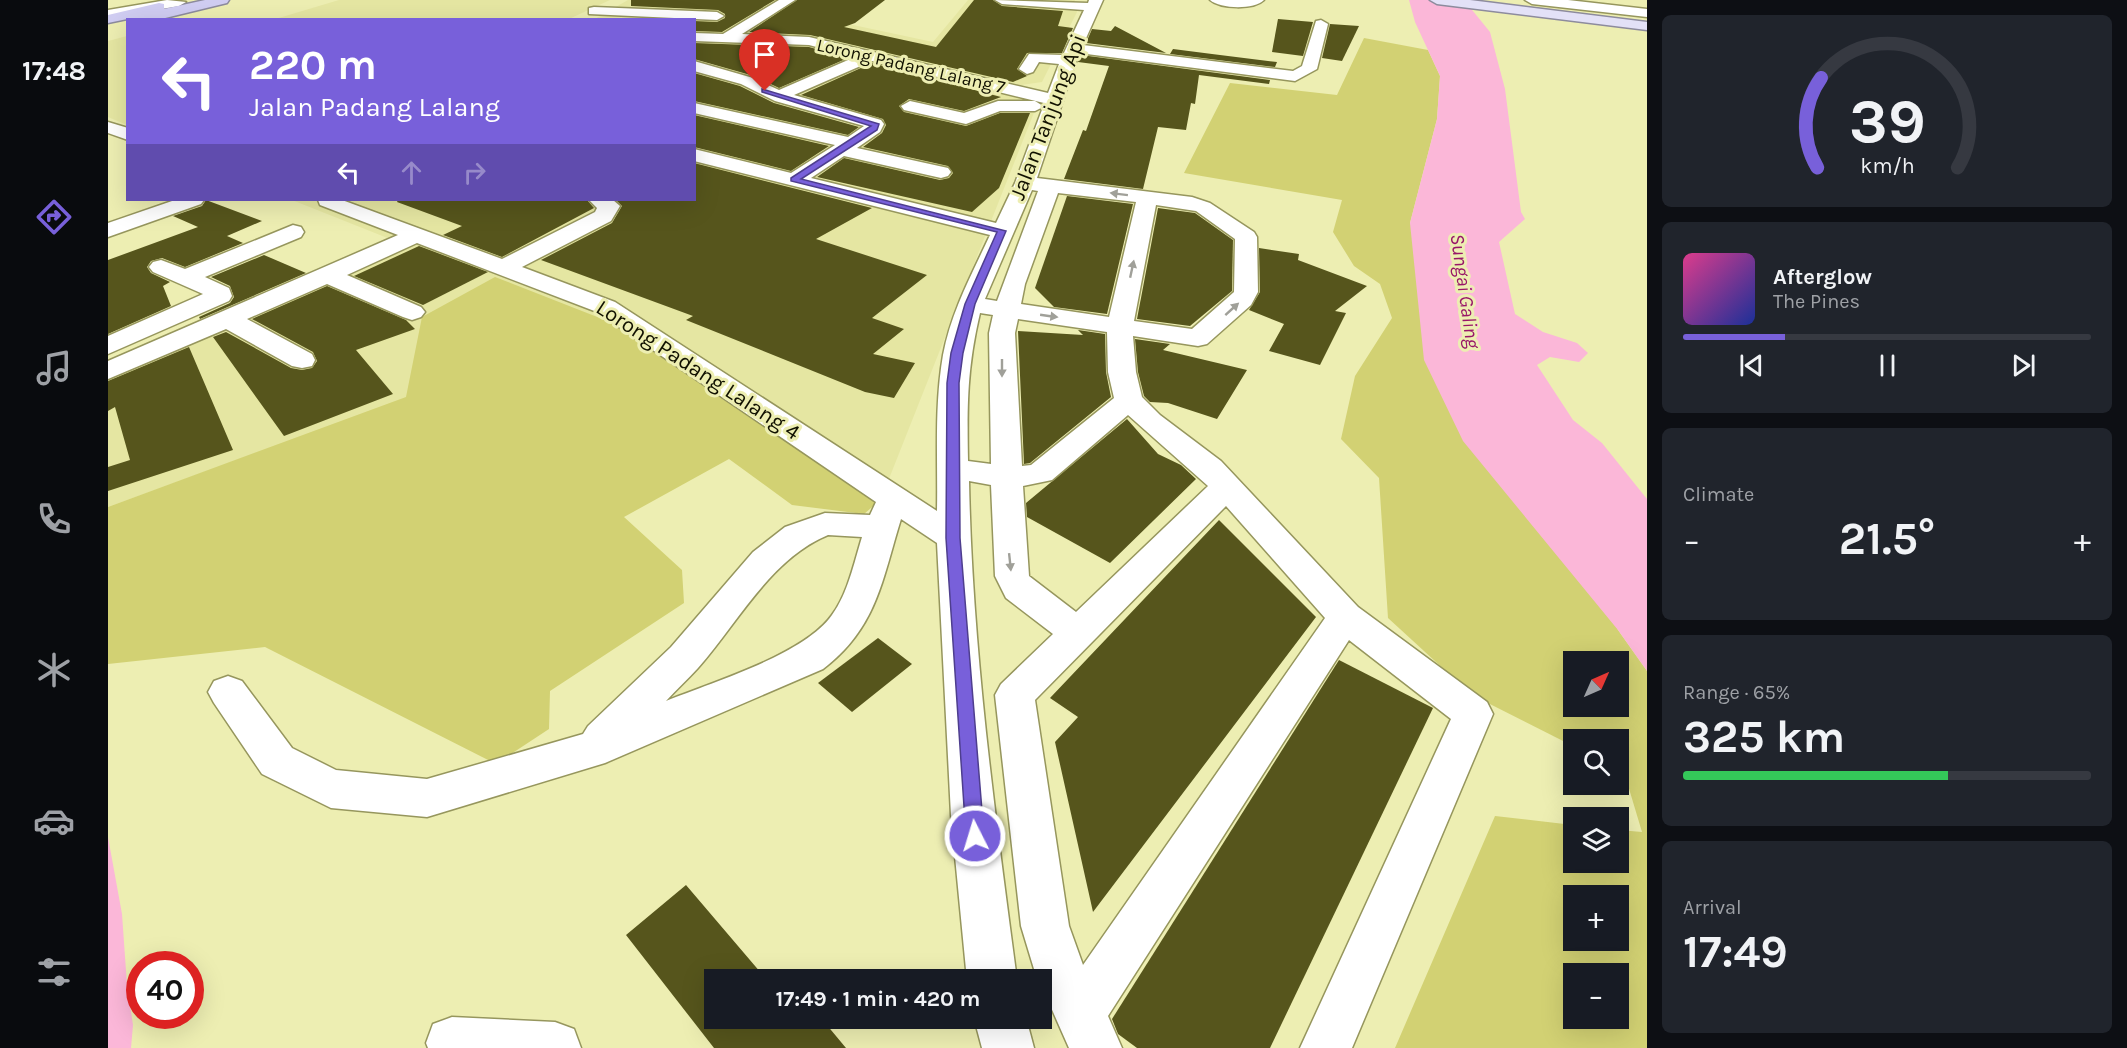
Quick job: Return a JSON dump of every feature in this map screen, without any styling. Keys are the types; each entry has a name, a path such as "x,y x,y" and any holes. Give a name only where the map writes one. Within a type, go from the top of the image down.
{"highway":[{"path":"146,18 222,0"},
{"path":"108,16 184,5"},
{"path":"108,26 126,22"}],"main road":[{"path":"1437,0 1647,13"},
{"path":"1478,2 1587,18 1647,23"},
{"path":"1555,8 1647,23"}],"street":[{"path":"159,18 184,5 222,0"},
{"path":"582,18 616,0"},
{"path":"656,14 680,0"},
{"path":"726,38 788,0"},
{"path":"1002,0 1092,9"},
{"path":"1217,0 1252,3 1257,0"},
{"path":"1532,0 1647,13"},
{"path":"167,18 184,5"},
{"path":"1015,12 1092,9"},
{"name":"Jalan Tanjung Api","path":"991,969 973,814 953,538 951,469 953,383 957,353 970,304 1025,183 1071,54 1092,9"},
{"path":"594,11 656,14 721,12 696,31"},
{"path":"1027,69 1034,57 1071,54 1295,76 1309,69 1321,24"},
{"path":"108,31 126,28"},
{"name":"Lorong Padang Lalang 7","path":"696,37 809,41 1053,104"},
{"path":"778,96 870,56"},
{"path":"696,67 747,81 778,96 875,124 874,128 794,180"},
{"path":"910,106 966,119 1003,105 1053,104"},
{"path":"696,108 941,172"},
{"path":"108,127 126,134"},
{"path":"696,156 1002,231"},
{"path":"970,304 1198,338 1242,300 1246,292 1246,237 1203,207 1025,183"},
{"path":"1050,186 1013,284 1002,333 1006,474 1012,576 1019,589 1030,600 1078,633"},
{"path":"1147,198 1120,326 1122,372 1130,400 1150,421 1210,468 1345,617 1473,714 1326,1048"},
{"path":"108,217 154,201"},
{"path":"108,230 191,201"},
{"name":"Lorong Padang Lalang 4","path":"329,201 415,236 606,307 887,513 953,538"},
{"path":"503,268 603,216 609,206 601,201"},
{"path":"185,277 293,232"},
{"path":"108,371 329,276 415,236"},
{"path":"108,346 220,296 220,293 161,267"},
{"path":"329,276 412,312"},
{"path":"227,320 302,360"},
{"path":"951,469 1006,474 1041,474 1130,400"},
{"path":"1088,1032 1059,969 1045,926 1015,695 1227,486"},
{"path":"228,693 277,761 331,789 427,798 591,750 801,662 834,640 849,621 864,592 887,513 825,524 797,535 765,561 684,658 591,750"},
{"path":"1088,1032 1345,617"},
{"path":"1003,1029 1008,1048"},
{"path":"452,1043 555,1048"}],"shaded area":[{"path":"339,0 610,0 571,18 279,18"},
{"path":"628,0 873,0 839,22 933,42 968,0 1075,0 1072,7 1079,8 1042,82 1021,85 918,61 930,45 906,62 810,39 696,34 696,18 596,18"},
{"path":"126,36 126,125 108,117 108,41"},
{"path":"1364,38 1428,50 1440,76 1437,119 1410,223 1618,630 1647,671 1647,1048 1395,1048 1495,816 1563,824 1563,873 1629,873 1629,831 1642,832 1629,789 1629,729 1563,729 1563,741 1472,695 1388,618 1379,478 1341,439 1355,376 1392,318 1380,284 1354,266 1333,232 1342,200 1184,173 1230,83 1337,95"},
{"path":"696,39 808,44 1039,100 879,504 610,324 108,507 108,366 390,239 295,201 696,201"},
{"path":"495,277 610,322 878,502 864,514 792,505 729,459 624,517 682,570 684,603 550,691 549,729 496,764 265,647 108,664 108,507 406,397 422,317"}],"water":[{"name":"Sungai Galing","path":"1409,0 1464,0 1490,32 1505,89 1521,212 1525,219 1499,242 1515,314 1543,332 1577,343 1588,353 1579,362 1550,357 1537,365 1573,420 1602,443 1647,499 1647,671 1618,630 1463,441 1424,360 1410,223 1437,119 1440,76 1415,22"},
{"path":"108,837 122,914 126,971 126,1029 133,1029 131,1048 108,1048"}],"building":[{"path":"631,0 775,0 722,32 696,31 696,21 717,22 725,18 725,14 718,10 631,6"},
{"path":"797,0 885,0 855,23 844,27 936,47 974,0 993,0 1002,6 1063,11 1058,26 1073,28 1062,53 1027,53 1017,69 1027,76 1013,82 810,35 749,32"},
{"path":"1278,19 1313,22 1303,56 1272,52"},
{"path":"1330,24 1359,26 1342,61 1322,58"},
{"path":"1115,26 1166,53 1086,43 1092,29 1111,31"},
{"path":"696,43 809,47 848,58 779,88 754,76 696,60"},
{"path":"1173,49 1277,62 1275,67 1170,54"},
{"path":"1081,55 1270,80 1269,84 1199,75 1195,104 1191,103 1186,130 1158,127 1143,189 1064,179 1083,130 1086,131 1109,66 1078,62"},
{"path":"872,63 1001,97 964,111 909,99 899,106 904,112 966,126 1000,113 1030,113 999,188 972,212 817,177 844,158 940,180 949,178 953,173 948,166 863,147 882,133 886,125 883,119 801,95"},
{"path":"696,74 740,86 774,103 859,127 848,135 696,101"},
{"path":"696,115 829,146 791,171 696,147"},
{"path":"696,164 872,208 816,239 927,275 872,318 904,329 873,354 915,363 894,398 865,392 686,320 693,316 541,260 612,223 622,206 617,201 696,201"},
{"path":"1067,196 1133,204 1107,314 1054,307 1035,288"},
{"path":"205,201 209,201 262,221 227,236 243,243 185,267 162,258 151,261 147,267 151,273 170,282 163,286 171,306 108,334 108,260 198,227 173,216 202,206"},
{"path":"588,201 594,208 502,257 443,235 462,226 397,202"},
{"path":"1158,208 1195,213 1233,240 1232,291 1190,326 1137,319"},
{"path":"419,246 488,272 423,305 354,276"},
{"path":"1259,248 1299,254 1298,260 1367,286 1335,311 1346,313 1320,365 1269,351 1284,324 1249,310 1260,292"},
{"path":"264,255 306,273 200,319 199,317 230,303 234,297 230,286 211,277"},
{"path":"327,286 406,320 415,329 356,350 393,394 284,436 213,337 226,332 291,368 302,370 312,368 317,361 313,352 252,319"},
{"path":"1078,330 1105,334 1106,372 1111,397 1030,463 1024,464 1018,331 1083,335"},
{"path":"1135,339 1170,344 1163,350 1247,370 1217,419 1168,403 1150,402 1144,396 1138,372"},
{"path":"189,347 233,450 108,491 108,467 130,460 115,407 108,411 108,381"},
{"path":"1127,419 1158,454 1181,465 1196,479 1110,563 1027,517 1026,503"},
{"path":"1219,520 1316,617 1093,912 1055,742 1078,717 1050,698"},
{"path":"878,638 912,664 852,712 818,683"},
{"path":"1339,660 1433,708 1270,1048 1137,1048 1118,1034 1112,1019"},
{"path":"686,885 758,969 704,969 704,1029 830,1029 846,1048 714,1048 626,935"}],"route":[{"path":"765,91 875,124 874,128 794,180 1002,231 970,304 957,353 953,383 951,469 953,538 975,836"}]}
